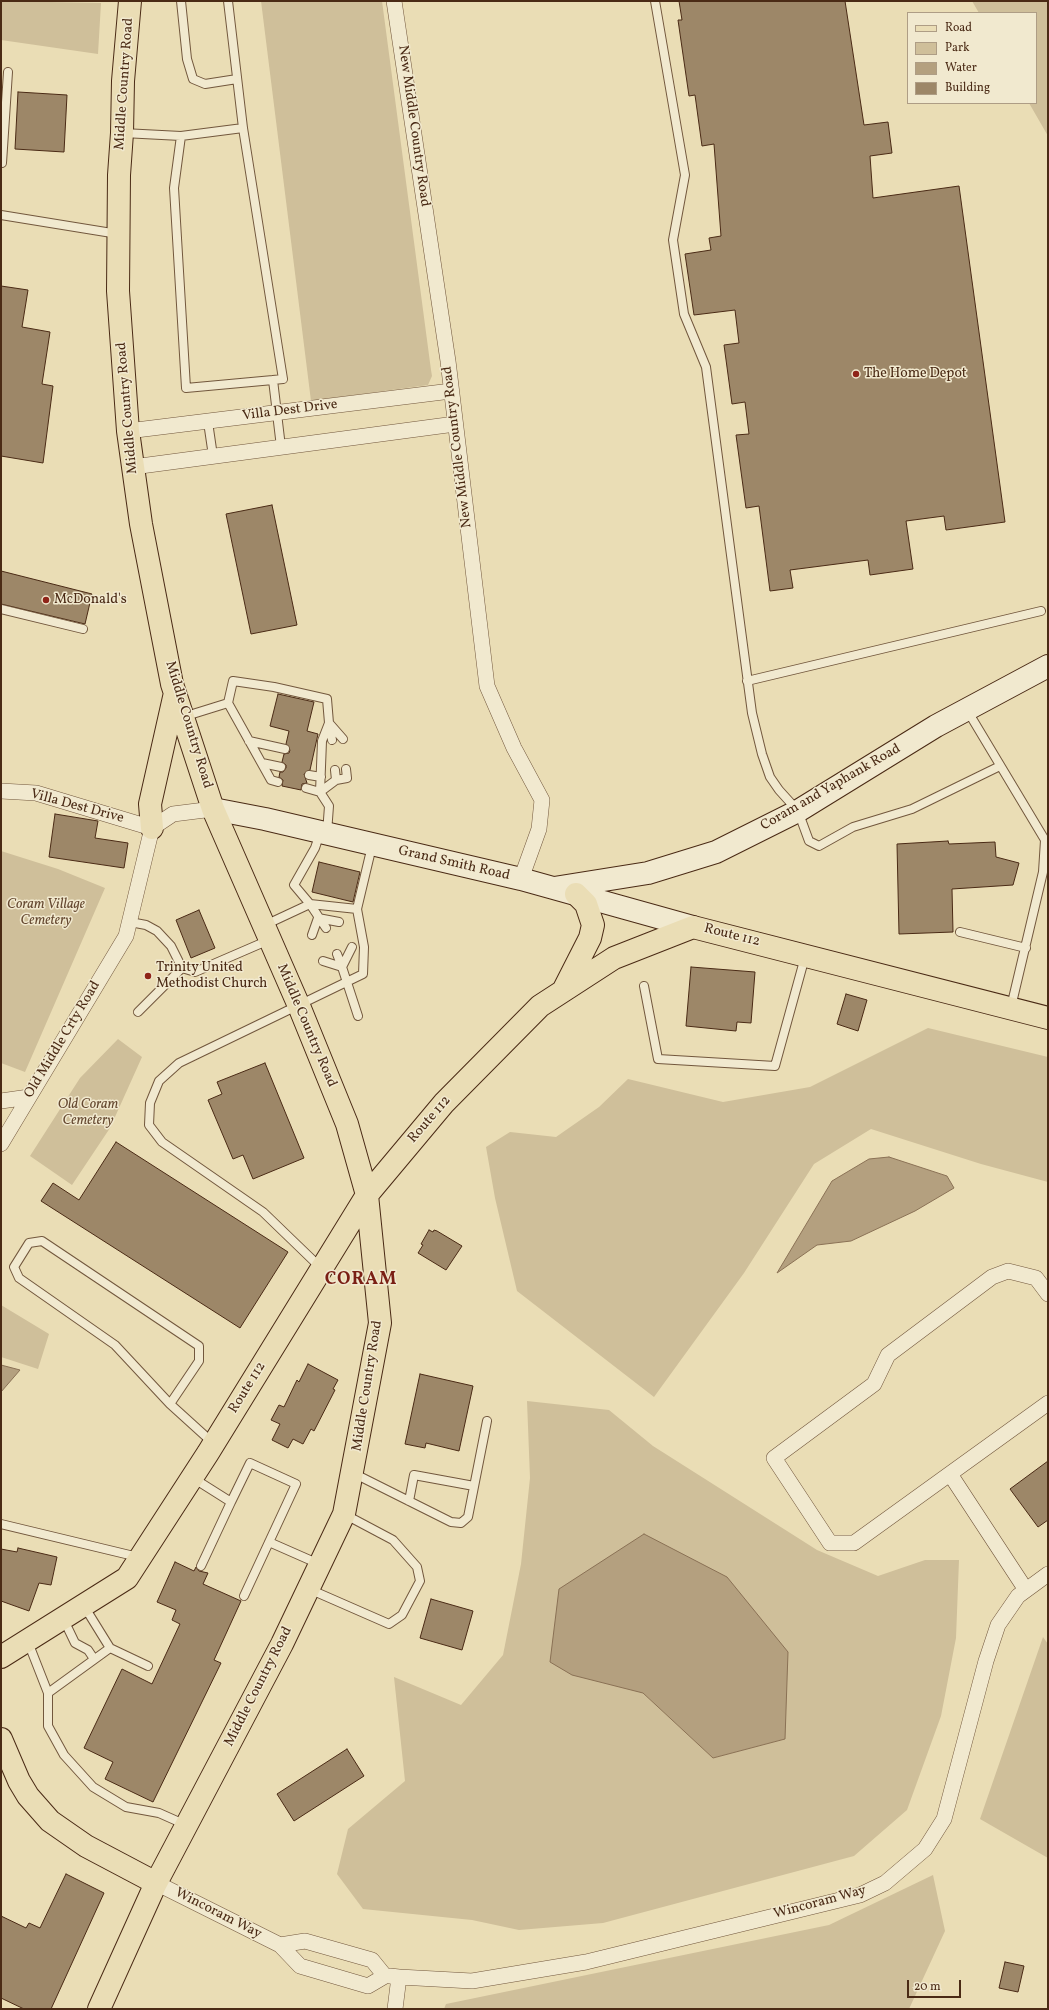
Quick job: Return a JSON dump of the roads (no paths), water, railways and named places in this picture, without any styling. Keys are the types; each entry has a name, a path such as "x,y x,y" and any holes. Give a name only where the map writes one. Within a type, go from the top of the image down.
{"main road":[{"name":"Middle Country Road","path":"99,2009 156,1883 282,1644 344,1514 353,1473 380,1323 366,1195 347,1124 299,1006 213,809 175,693 141,524 128,431 118,291 119,175 122,133 123,81 130,1"},
{"name":"Coram and Yaphank Road","path":"554,888 648,874 709,854 798,811 936,726 1048,666"},
{"path":"152,828 150,804 175,693"},
{"name":"Grand Smith Road","path":"213,809 522,879 693,926"},
{"path":"562,992 590,938 592,925 586,904 576,894"},
{"name":"Route 112","path":"1,1657 127,1578 214,1444 366,1195 444,1103 540,1006 614,958 693,926 1048,1018"},
{"path":"1,1739 19,1781 28,1796 50,1821 86,1846 156,1883"}],"street":[{"name":"New Middle Country Road","path":"394,1 451,391 487,686 514,748 542,800 539,829 522,879"},
{"name":"Villa Dest Drive","path":"128,431 451,391"},
{"path":"133,467 455,424"},
{"name":"Villa Dest Drive","path":"1,791 36,793 152,828"},
{"path":"152,828 173,814 213,809"},
{"name":"Old Middle Crty Road","path":"1,1144 128,929 152,828"},
{"path":"1,1101 29,1097"},
{"path":"1048,1294 1036,1278 1008,1271 992,1277 888,1355 874,1384 774,1458 830,1543 854,1543 1048,1403"},
{"path":"950,1474 1026,1590"},
{"name":"Wincoram Way","path":"156,1883 280,1945 300,1966 368,1986 392,1976 472,1981 586,1962 860,1895 885,1883 925,1849 944,1820 986,1661 998,1626 1018,1596 1048,1574"},
{"path":"280,1945 305,1941 372,1960 392,1976 394,2008"}],"lane":[{"path":"180,1 187,59 193,79 205,84 237,79"},
{"path":"181,136 174,188 186,388 283,379 243,128 228,1"},
{"path":"655,1 685,175 673,240 684,314 706,367 747,681 752,713 770,777 798,811 809,841 819,846 853,827 912,809 1000,766"},
{"path":"2,163 8,72"},
{"path":"122,133 181,136 243,128"},
{"path":"1,215 118,234"},
{"path":"273,380 281,447"},
{"path":"208,422 213,456"},
{"path":"1,609 83,629"},
{"path":"747,681 1041,610"},
{"path":"278,782 271,780 228,703 233,682 274,687 327,699 332,740"},
{"path":"183,717 228,703"},
{"path":"966,710 1045,840 1044,872 1010,1008"},
{"path":"329,723 343,739"},
{"path":"326,928 310,904 294,886 324,833 329,806 320,792 322,741 329,723"},
{"path":"249,741 285,749"},
{"path":"262,763 281,768"},
{"path":"320,792 336,780 347,778 346,769"},
{"path":"335,770 336,780"},
{"path":"309,775 321,777"},
{"path":"306,788 320,792"},
{"path":"322,1268 304,1253 263,1212 162,1142 149,1126 150,1103 159,1081 179,1063 363,974 364,947 356,909 372,845"},
{"path":"128,929 146,925 157,931 171,946 182,968 195,972 267,933 310,904 356,909"},
{"path":"318,918 340,922"},
{"path":"312,935 318,918"},
{"path":"960,932 1026,948"},
{"path":"342,967 352,947"},
{"path":"337,954 358,1016"},
{"path":"644,986 658,1059 775,1066 806,955"},
{"path":"323,961 342,967"},
{"path":"138,1012 182,968"},
{"path":"170,1404 199,1360 199,1346 42,1241 29,1243 14,1267 19,1278 115,1345 170,1404 214,1444"},
{"path":"353,1473 451,1522 461,1523 468,1517 487,1421"},
{"path":"201,1566 250,1463 296,1484 244,1596"},
{"path":"409,1501 414,1475 474,1486"},
{"path":"192,1478 231,1502"},
{"path":"309,1589 389,1624 402,1614 420,1581 417,1567 393,1540 344,1514"},
{"path":"1,1524 140,1557"},
{"path":"269,1542 320,1565"},
{"path":"84,1605 110,1648 148,1666"},
{"path":"63,1618 75,1642 88,1650 94,1659"},
{"path":"27,1641 48,1693 48,1726 64,1755 93,1787 126,1807 159,1813 187,1826"},
{"path":"48,1693 110,1648"}],"water":[{"path":"889,1157 947,1176 954,1188 915,1211 851,1241 817,1245 777,1273 832,1181 869,1159"},
{"path":"1,1365 20,1370 1,1392"},
{"path":"644,1534 727,1577 788,1652 785,1739 713,1758 643,1693 572,1675 550,1662 559,1589"}],"place":[{"name":"The Home Depot","path":"856,374"},
{"name":"McDonald's","path":"46,600"},
{"name":"Trinity United Methodist Church","path":"148,976"}],"district":[{"name":"CORAM","path":"361,1281"}],"park label":[{"name":"Coram Village Cemetery","path":"46,914"},
{"name":"Old Coram Cemetery","path":"88,1114"}]}
